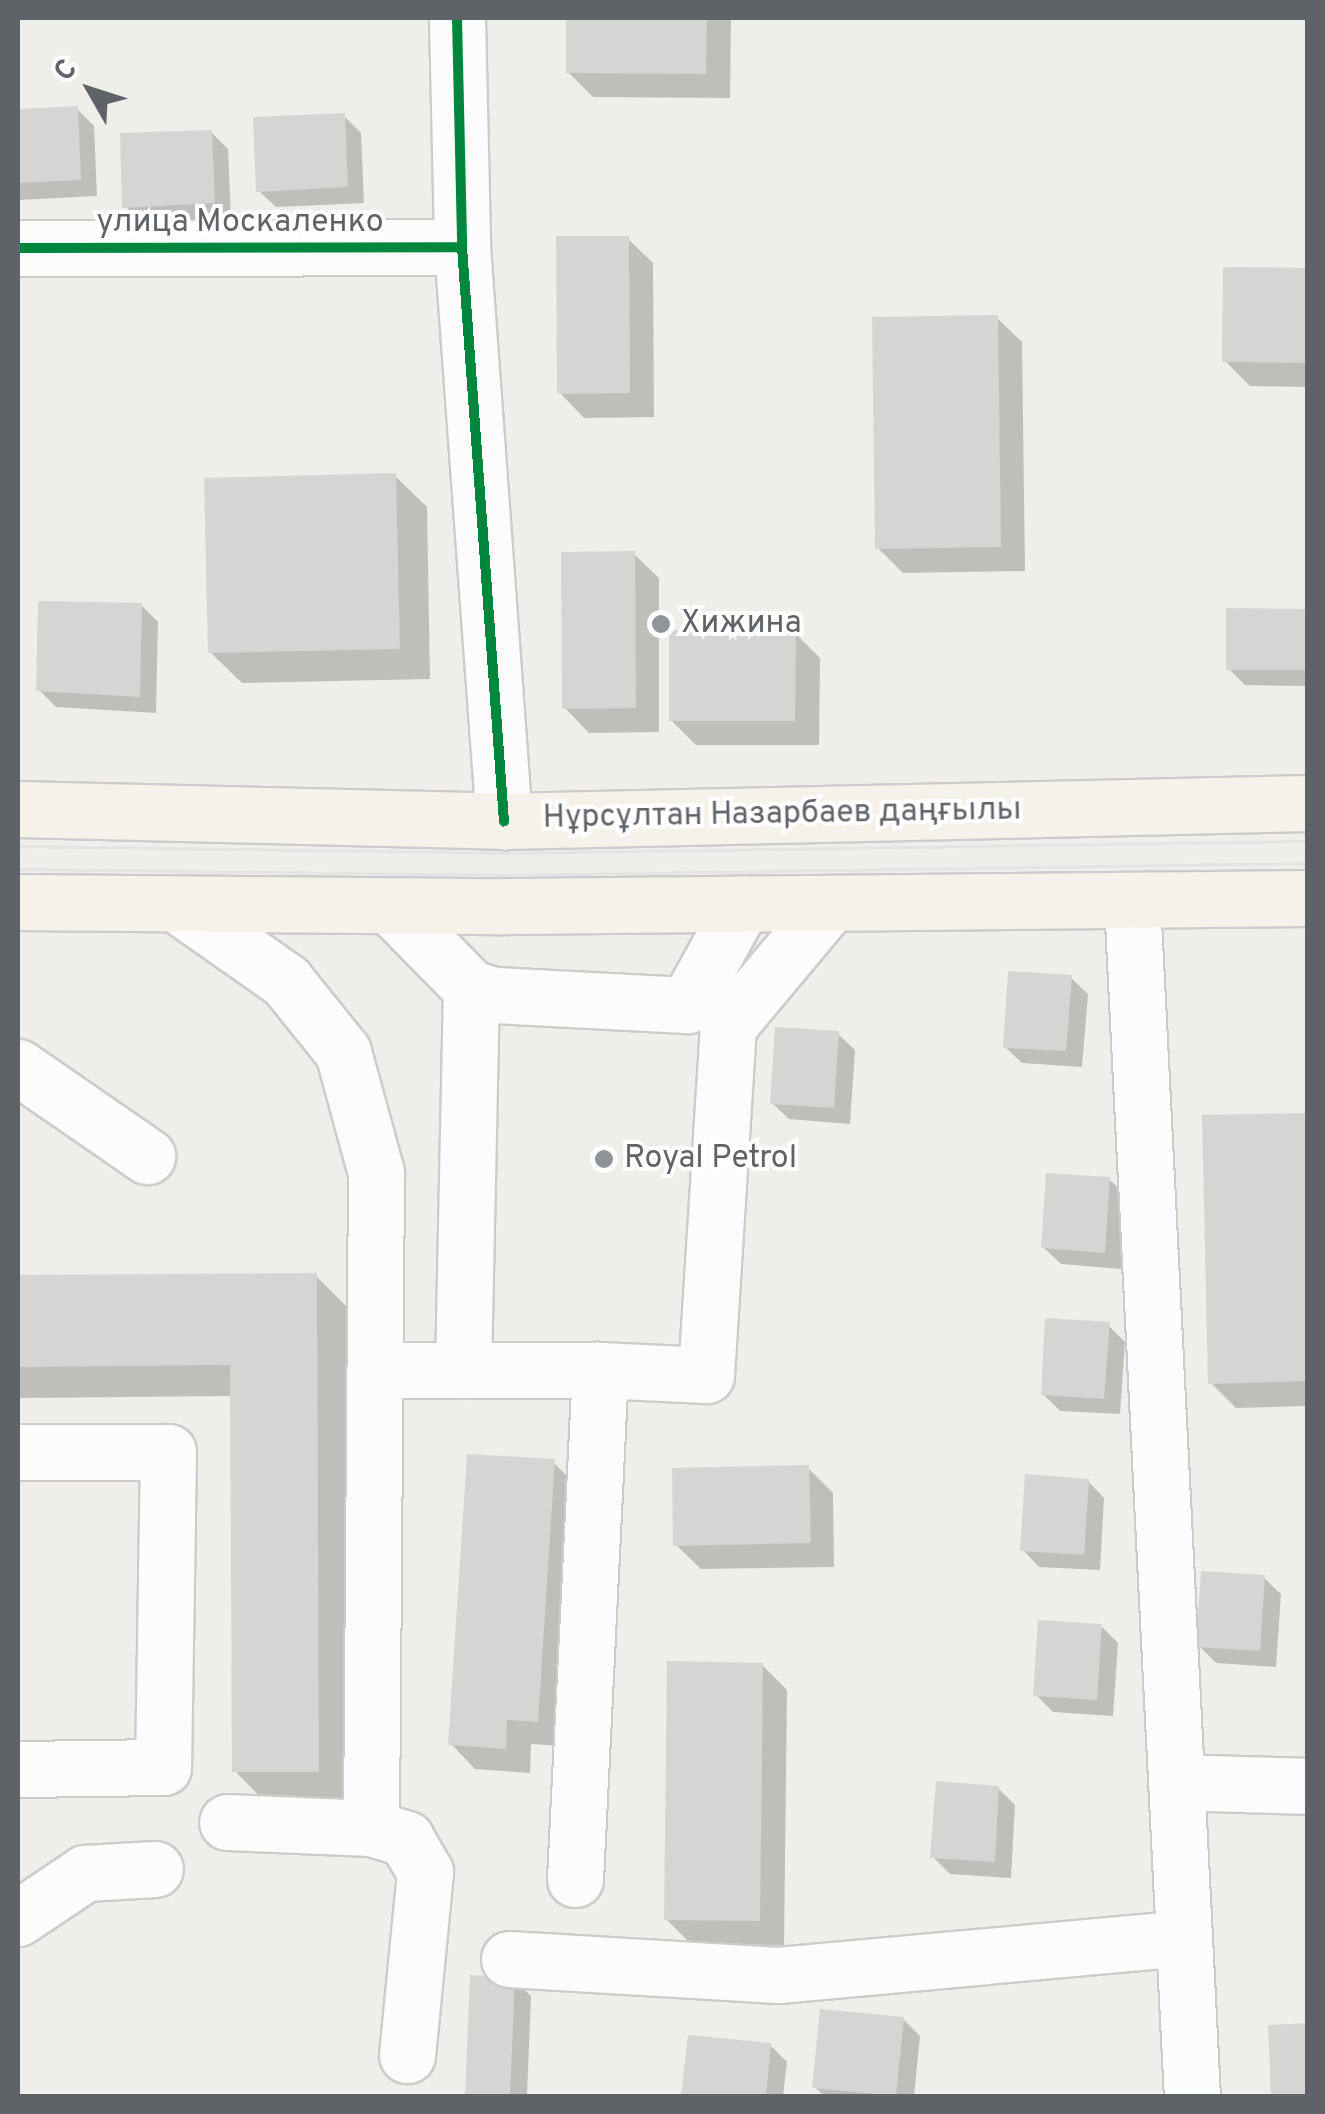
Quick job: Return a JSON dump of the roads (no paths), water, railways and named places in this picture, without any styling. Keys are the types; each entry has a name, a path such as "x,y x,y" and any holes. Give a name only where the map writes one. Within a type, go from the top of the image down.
{"main road":[{"name":"Нұрсұлтан Назарбаев даңғылы","path":"18,810 504,821 1308,803"},
{"path":"18,902 390,906 1308,898"}],"street":[{"path":"457,18 462,248 504,821"},
{"name":"улица Москаленко","path":"18,248 462,248"},
{"path":"1132,901 1192,2096"},
{"path":"377,1370 600,1370 706,1375 707,1016 743,903"},
{"path":"390,906 470,988 707,1016 830,904"},
{"path":"180,906 286,981 343,1052 376,1173 371,1828"},
{"path":"464,1370 470,988"},
{"path":"18,1067 147,1156"},
{"path":"575,1879 600,1370"},
{"path":"18,1452 168,1452 163,1767 18,1770"},
{"path":"1176,1782 1308,1786"},
{"path":"227,1822 371,1828 406,1839 425,1872 407,2054"},
{"path":"18,1918 85,1873 155,1869"},
{"path":"509,1959 778,1975 1184,1938"}],"tram line":[{"path":"18,846 504,853 1308,841"},
{"path":"18,869 506,875 1308,863"}],"place":[{"name":"Хижина","path":"661,624"},
{"name":"Royal Petrol","path":"604,1159"}]}
